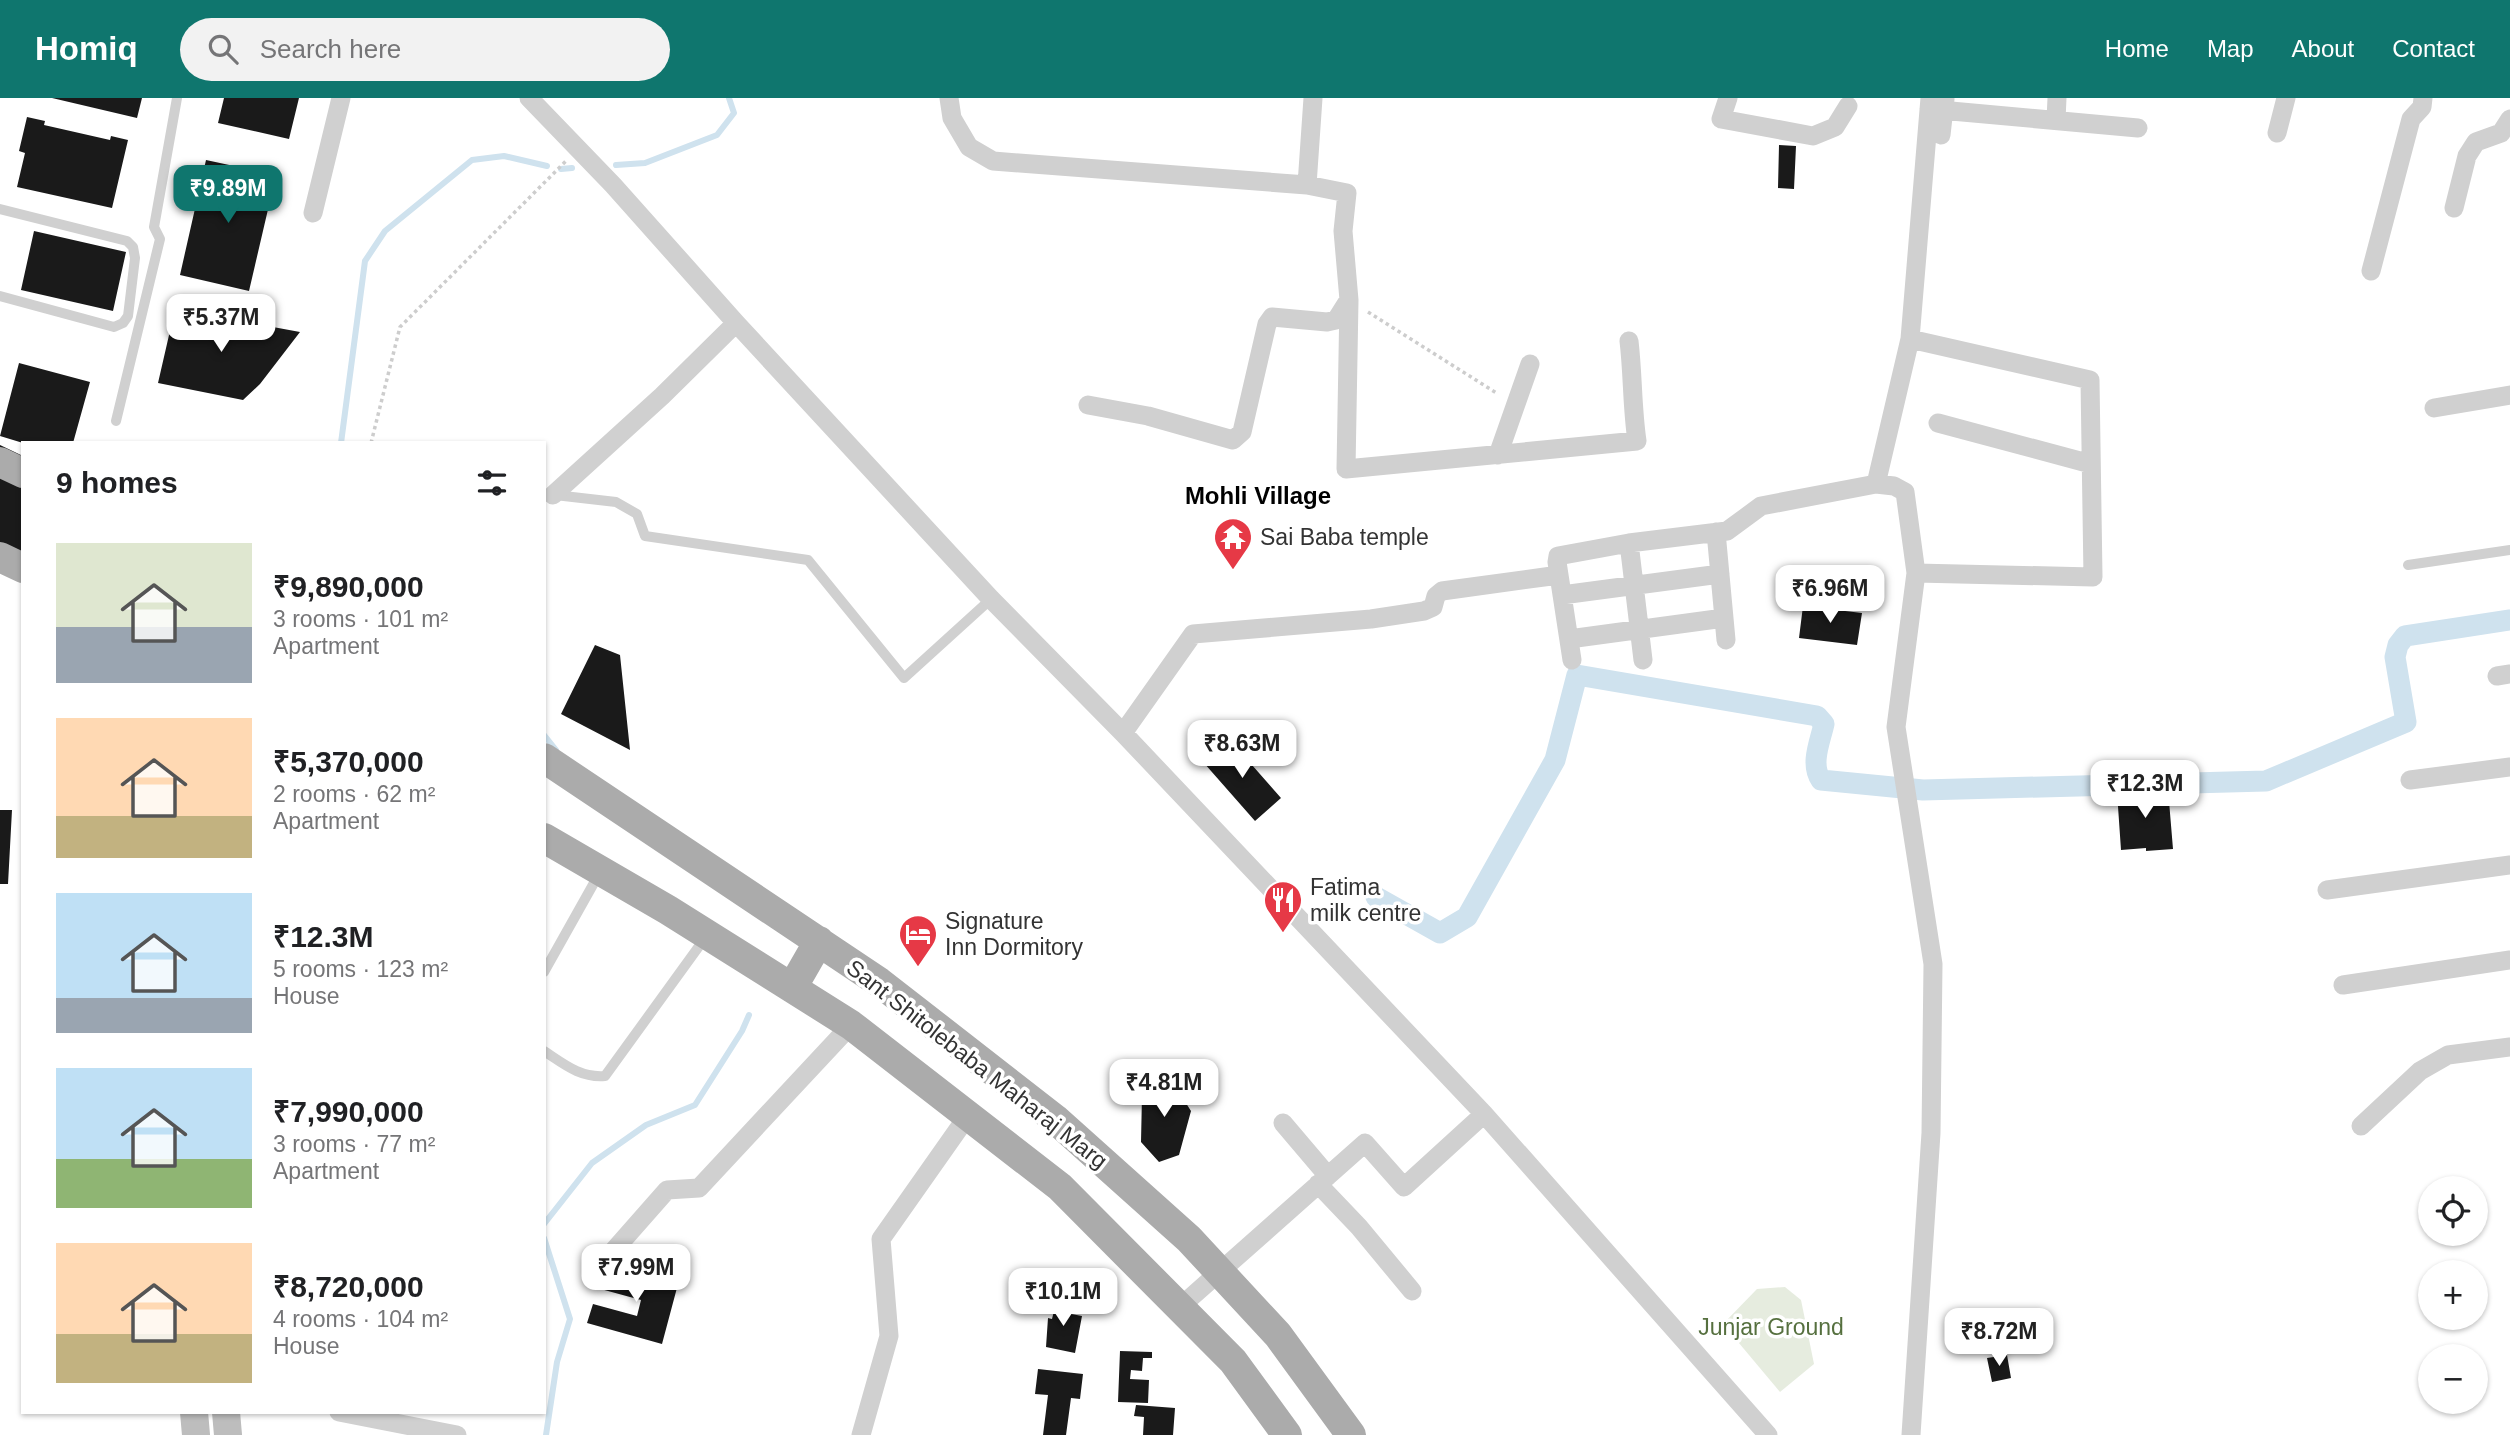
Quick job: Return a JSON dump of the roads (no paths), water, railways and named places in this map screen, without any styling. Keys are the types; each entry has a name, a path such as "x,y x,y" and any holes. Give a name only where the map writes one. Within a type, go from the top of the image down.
{"main road":[{"path":"0,462 21,472"},
{"path":"0,556 21,567"},
{"name":"Sant Shitolebaba Maharaj Marg","path":"546,759 879,982 1055,1119 1189,1239 1219,1271 1278,1335 1351,1435"},
{"name":"Sant Shitolebaba Maharaj Marg","path":"546,839 707,934 851,1026 969,1114 1060,1187 1233,1361 1287,1435"},
{"path":"792,988 818,941"}],"street":[{"path":"313,213 341,98"},
{"path":"529,98 613,185 736,323 991,599 1123,733 1484,1114 1768,1435"},
{"path":"949,98 952,118 969,147 993,161 1307,185 1347,193 1343,231 1349,300 1346,468 1637,441 1629,341"},
{"path":"1307,185 1313,98"},
{"path":"1728,98 1721,119 1813,136 1835,127 1849,106"},
{"path":"2056,120 2057,98"},
{"path":"2277,133 2286,98"},
{"path":"2371,271 2411,119 2422,107 2423,98"},
{"path":"1937,104 2138,128"},
{"path":"1937,104 1941,135"},
{"path":"1876,484 1910,339 1937,104"},
{"path":"2454,208 2468,156 2476,142 2501,133 2510,119"},
{"path":"1088,405 1148,416 1233,440 1242,432 1267,324 1272,317 1327,322 1336,320 1349,300"},
{"path":"549,494 662,397 736,323"},
{"path":"1910,339 2090,380 2094,577 1916,573"},
{"path":"1498,455 1530,364"},
{"path":"2434,408 2510,395"},
{"path":"1938,423 2091,464"},
{"path":"1572,660 1559,575 1559,556 1629,542 1727,531 1761,506 1876,484 1894,486 1905,492 1916,573 1896,727 1933,964 1931,1133 1911,1435"},
{"path":"1716,532 1727,640"},
{"path":"1629,542 1643,660"},
{"path":"1562,595 1720,574"},
{"path":"1123,733 1193,634 1371,619 1424,611 1433,607 1436,596 1442,591 1559,575"},
{"path":"1569,639 1724,618"},
{"path":"2410,780 2510,768"},
{"path":"2327,890 2510,865"},
{"path":"2343,985 2510,960"},
{"path":"593,1274 667,1190 699,1188 851,1026"},
{"path":"2361,1126 2420,1071 2448,1055 2510,1047"},
{"path":"861,1435 888,1336 881,1239 969,1114"},
{"path":"1180,1307 1365,1143 1404,1187 1484,1114"},
{"path":"1283,1123 1359,1227 1412,1291"},
{"path":"194,1414 196,1435"},
{"path":"226,1414 228,1435"},
{"path":"349,1414 457,1435"}],"lane":[{"path":"116,421 160,239 154,227 177,98"},
{"path":"0,209 127,241 133,247 135,258 128,316 123,323 114,327 0,296"},
{"path":"549,494 616,502 637,514 645,536 808,560 904,678 991,599"},
{"path":"2408,565 2510,550"},
{"path":"546,968 601,871"},
{"path":"546,1052 579,1074 605,1076 707,934"}],"waterway":[{"path":"616,165 645,163 717,135 734,113 729,98"},
{"path":"341,441 365,261 385,231 472,160 504,156 547,166"},
{"path":"561,169 572,168"},
{"path":"1376,897 1440,933 1467,917 1555,760 1577,675 1817,716 1824,724 1816,760 1821,780 1923,790 2266,781 2406,722 2395,657 2398,645 2405,636 2510,620"},
{"path":"546,738 556,750"},
{"path":"546,1221 592,1163 646,1125 695,1105 742,1031 749,1015"},
{"path":"546,1244 570,1319 557,1362 546,1435"}],"place":[{"name":"Sai Baba temple","path":"1233,571"},
{"name":"Fatima milk centre","path":"1283,934"},
{"name":"Signature Inn Dormitory","path":"918,968"}],"district":[{"name":"Mohli Village","path":"1258,496"}],"park label":[{"name":"Junjar Ground","path":"1771,1327"}]}
